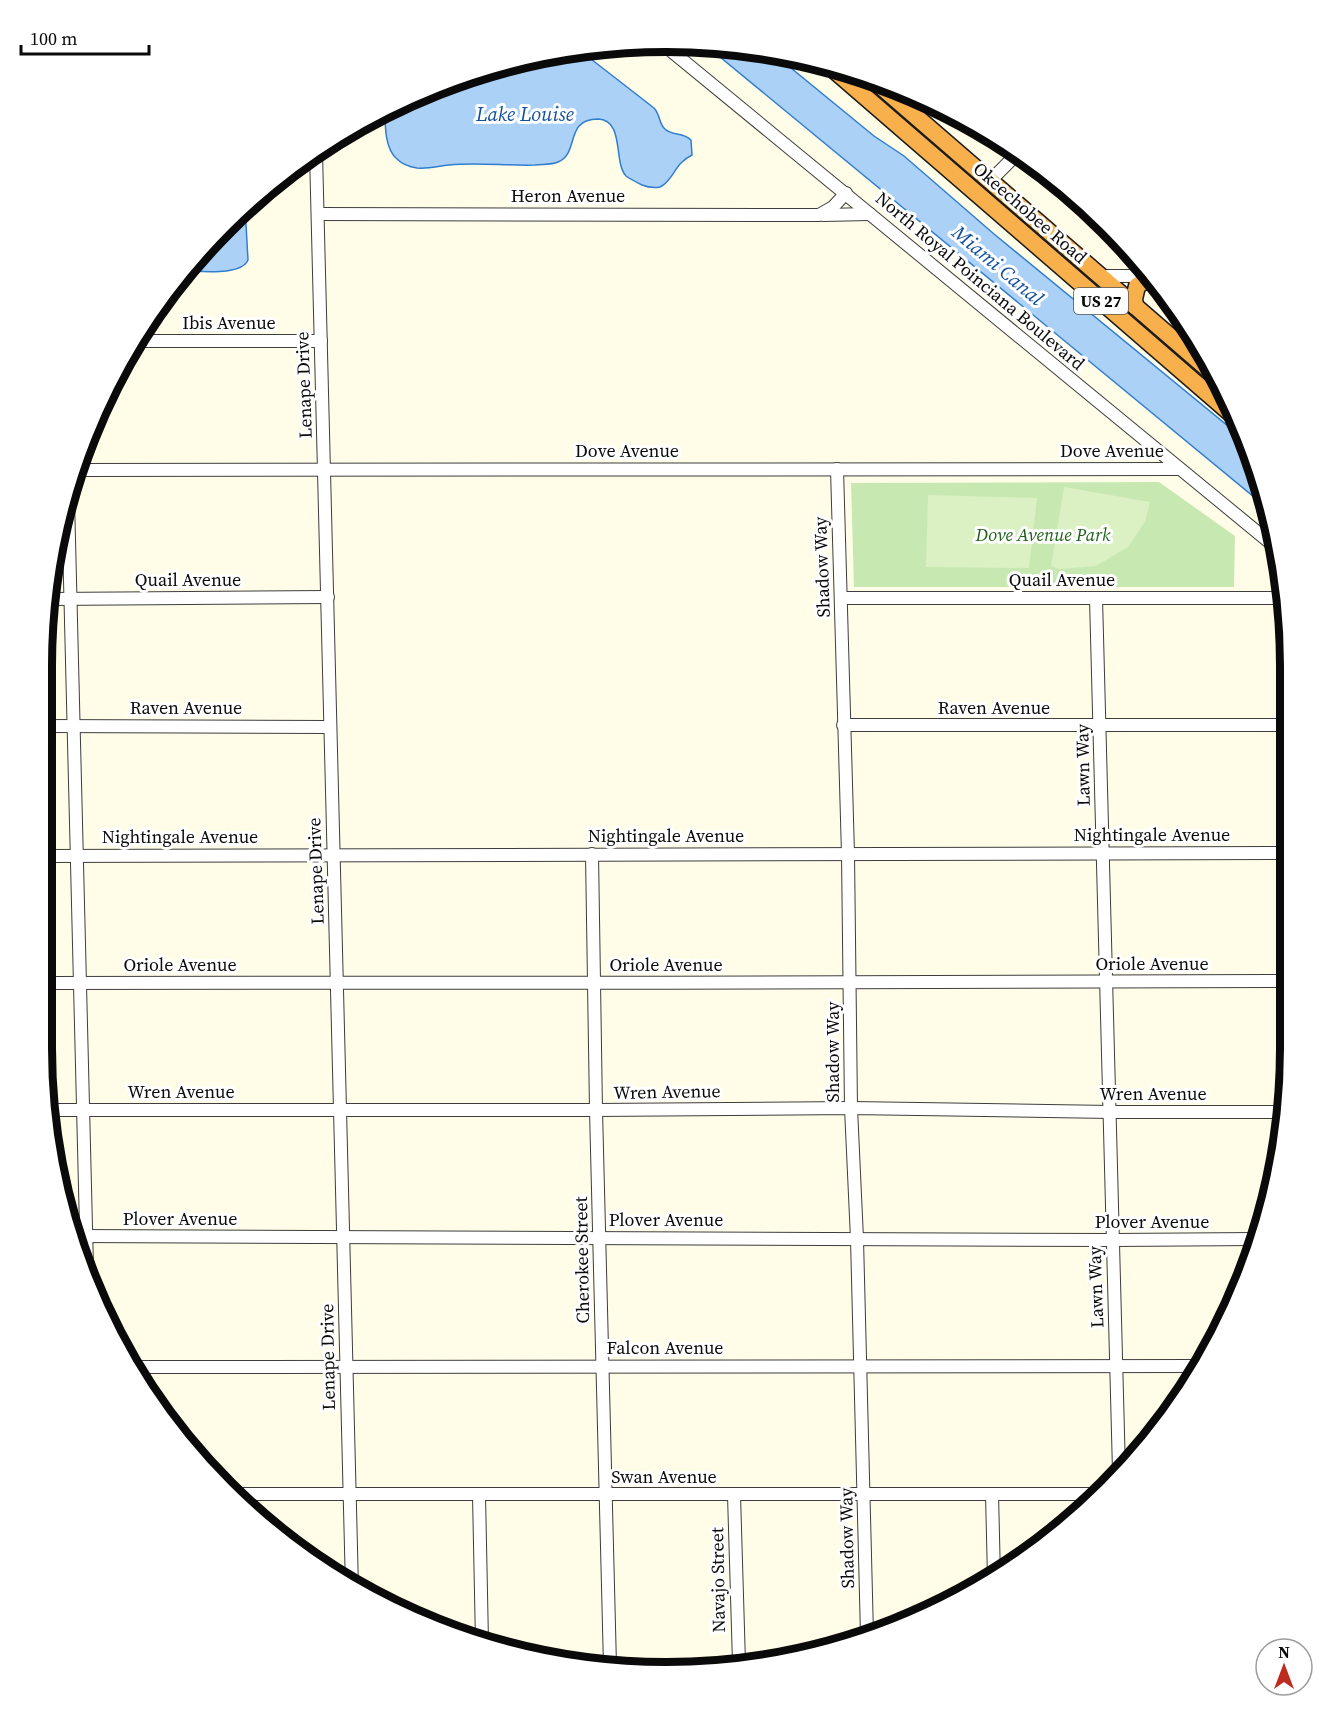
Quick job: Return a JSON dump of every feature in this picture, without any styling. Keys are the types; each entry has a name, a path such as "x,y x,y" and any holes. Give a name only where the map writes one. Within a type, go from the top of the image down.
{"highway":[{"name":"Okeechobee Road","path":"845,79 1220,404"},
{"name":"Okeechobee Road","path":"892,96 1198,360"},
{"path":"951,170 990,181"},
{"path":"1062,267 1086,276 1100,276"},
{"path":"1135,306 1137,286 1143,281"}],"street":[{"name":"North Royal Poinciana Boulevard","path":"673,52 1267,540"},
{"path":"990,181 1011,159"},
{"name":"Lenape Drive","path":"316,162 352,1576"},
{"path":"819,214 833,207 846,193"},
{"name":"Heron Avenue","path":"318,214 870,214"},
{"path":"1100,276 1139,276"},
{"name":"Ibis Avenue","path":"146,341 321,341"},
{"name":"Shadow Way","path":"837,469 848,854 851,1108 861,1367 867,1629"},
{"name":"Dove Avenue","path":"85,470 1179,469"},
{"path":"69,524 83,1110 80,1231"},
{"name":"Quail Avenue","path":"57,598 328,597"},
{"name":"Quail Avenue","path":"841,598 1275,598"},
{"name":"Lawn Way","path":"1096,598 1119,1463"},
{"name":"Raven Avenue","path":"843,725 1280,725"},
{"name":"Raven Avenue","path":"52,726 330,727"},
{"name":"Nightingale Avenue","path":"52,856 1280,853"},
{"name":"Cherokee Street","path":"592,854 610,1659"},
{"name":"Oriole Avenue","path":"52,983 850,984 1280,981"},
{"name":"Wren Avenue","path":"56,1110 851,1108 1276,1112"},
{"name":"Plover Avenue","path":"82,1236 1249,1239"},
{"name":"Falcon Avenue","path":"142,1367 1191,1366"},
{"name":"Swan Avenue","path":"244,1494 479,1496 1088,1494"},
{"path":"992,1494 994,1567"},
{"name":"Navajo Street","path":"734,1495 739,1658"},
{"path":"479,1496 482,1634"}],"green space":[{"name":"Dove Avenue Park","path":"1159,482 1235,536 1234,587 854,587 851,483"},
{"path":"1064,487 1150,502 1145,522 1128,547 1096,566 1059,569 1051,566"},
{"path":"928,495 1037,498 1029,568 926,567"}],"water":[{"name":"Miami Canal","path":"718,55 786,64 874,136 904,156 994,234 1232,430 1256,499"},
{"name":"Lake Louise","path":"589,58 654,108 665,129 691,140 692,155 681,163 660,187 638,183 626,176 622,170 612,126 598,119 587,120 580,124 565,158 553,164 460,164 417,168 401,162 393,155 386,137 385,123 431,99 469,85 546,64"},
{"path":"246,219 248,260 237,268 220,272 197,271"}]}
